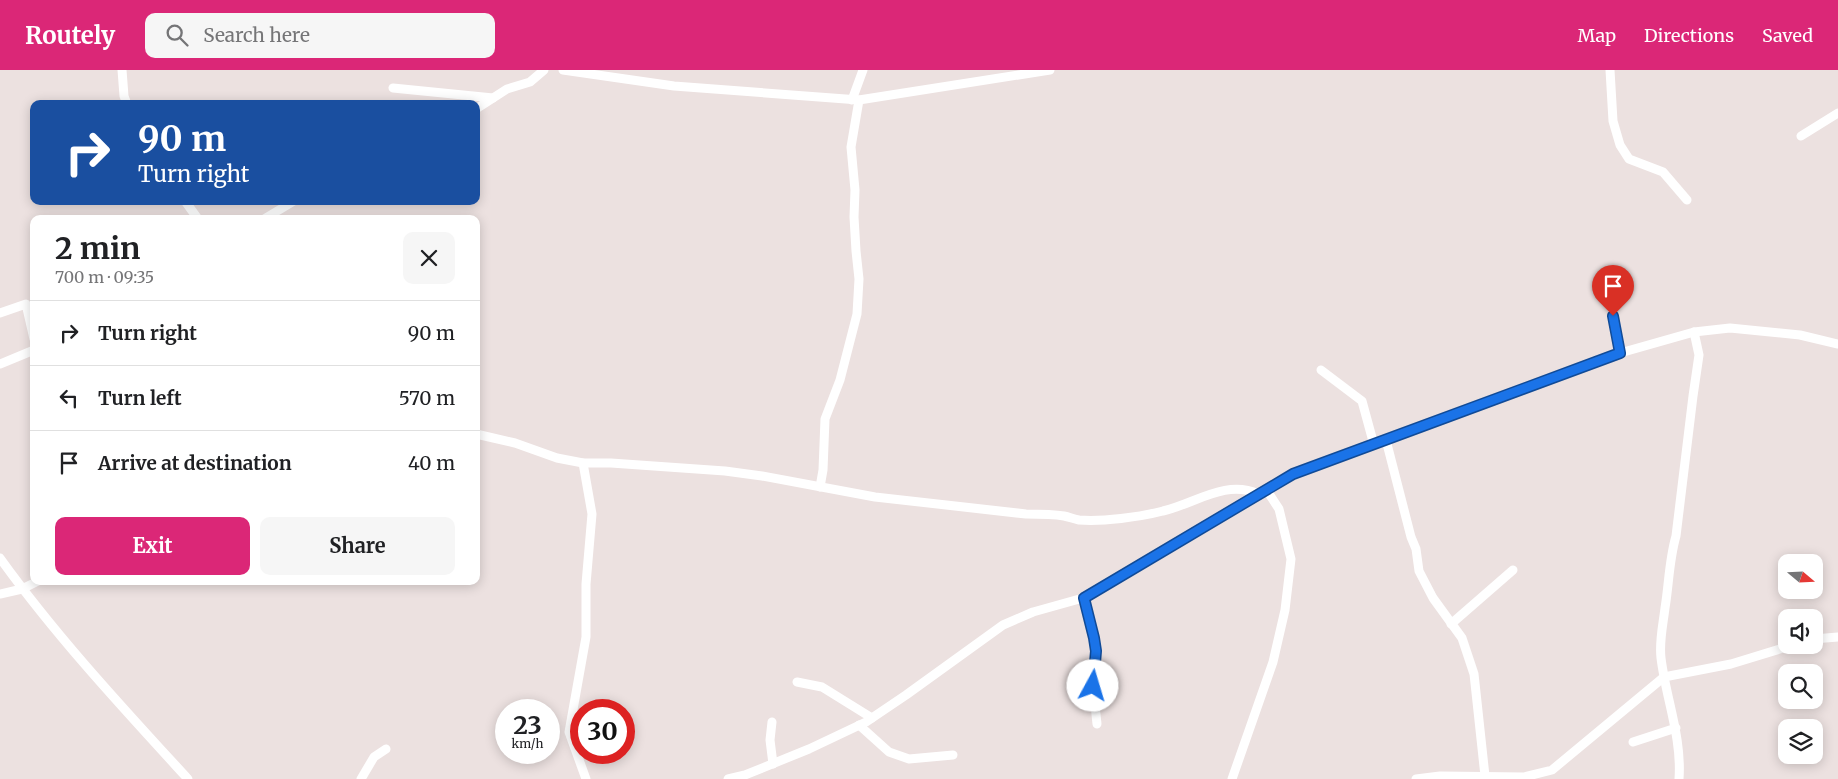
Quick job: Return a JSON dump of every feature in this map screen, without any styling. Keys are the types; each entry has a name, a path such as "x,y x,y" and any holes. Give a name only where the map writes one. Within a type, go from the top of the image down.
{"street":[{"path":"122,70 126,100"},
{"path":"480,106 507,89 530,82 544,70"},
{"path":"562,70 674,86 856,100 1050,70"},
{"path":"820,487 823,470 825,419 840,380 857,314 859,279 854,217 855,190 850,147 856,100 863,70"},
{"path":"1610,70 1613,121 1620,145 1630,159 1663,172 1687,200"},
{"path":"393,88 493,98"},
{"path":"1801,136 1838,113"},
{"path":"271,215 287,205"},
{"path":"1610,298 1620,353"},
{"path":"0,313 26,304 30,322"},
{"path":"728,779 810,749 872,718 1003,625 1034,612 1084,598 1195,534 1262,491 1293,474 1620,353 1694,332 1730,328 1800,335 1838,344"},
{"path":"1679,779 1679,748 1661,656 1662,628 1670,557 1676,536 1699,355 1694,332"},
{"path":"0,364 30,352"},
{"path":"1321,370 1362,401 1374,445"},
{"path":"480,435 515,443 557,458 583,463 612,463 724,471 875,497 1093,520 1164,511 1230,489 1242,488 1262,491 1279,509 1291,559 1285,610 1273,662 1232,779"},
{"path":"1386,440 1411,537 1416,549 1419,571 1433,598 1462,638 1474,674 1486,776"},
{"path":"583,463 592,514 586,584 586,637 569,732 586,779"},
{"path":"0,558 22,589 114,698 188,779"},
{"path":"1451,624 1513,570"},
{"path":"0,594 22,589 30,585"},
{"path":"1084,598 1096,651 1093,686 1097,724"},
{"path":"1823,638 1838,637"},
{"path":"1416,779 1440,776 1524,777 1552,770 1664,677 1731,664 1778,650"},
{"path":"797,682 822,686 872,718"},
{"path":"772,722 770,740 773,764"},
{"path":"859,725 889,752 909,759 953,755"},
{"path":"1633,742 1676,728"},
{"path":"361,779 374,757 386,749"}],"route":[{"path":"1093,686 1096,651 1084,598 1195,534 1293,474 1620,353 1613,316"}]}
